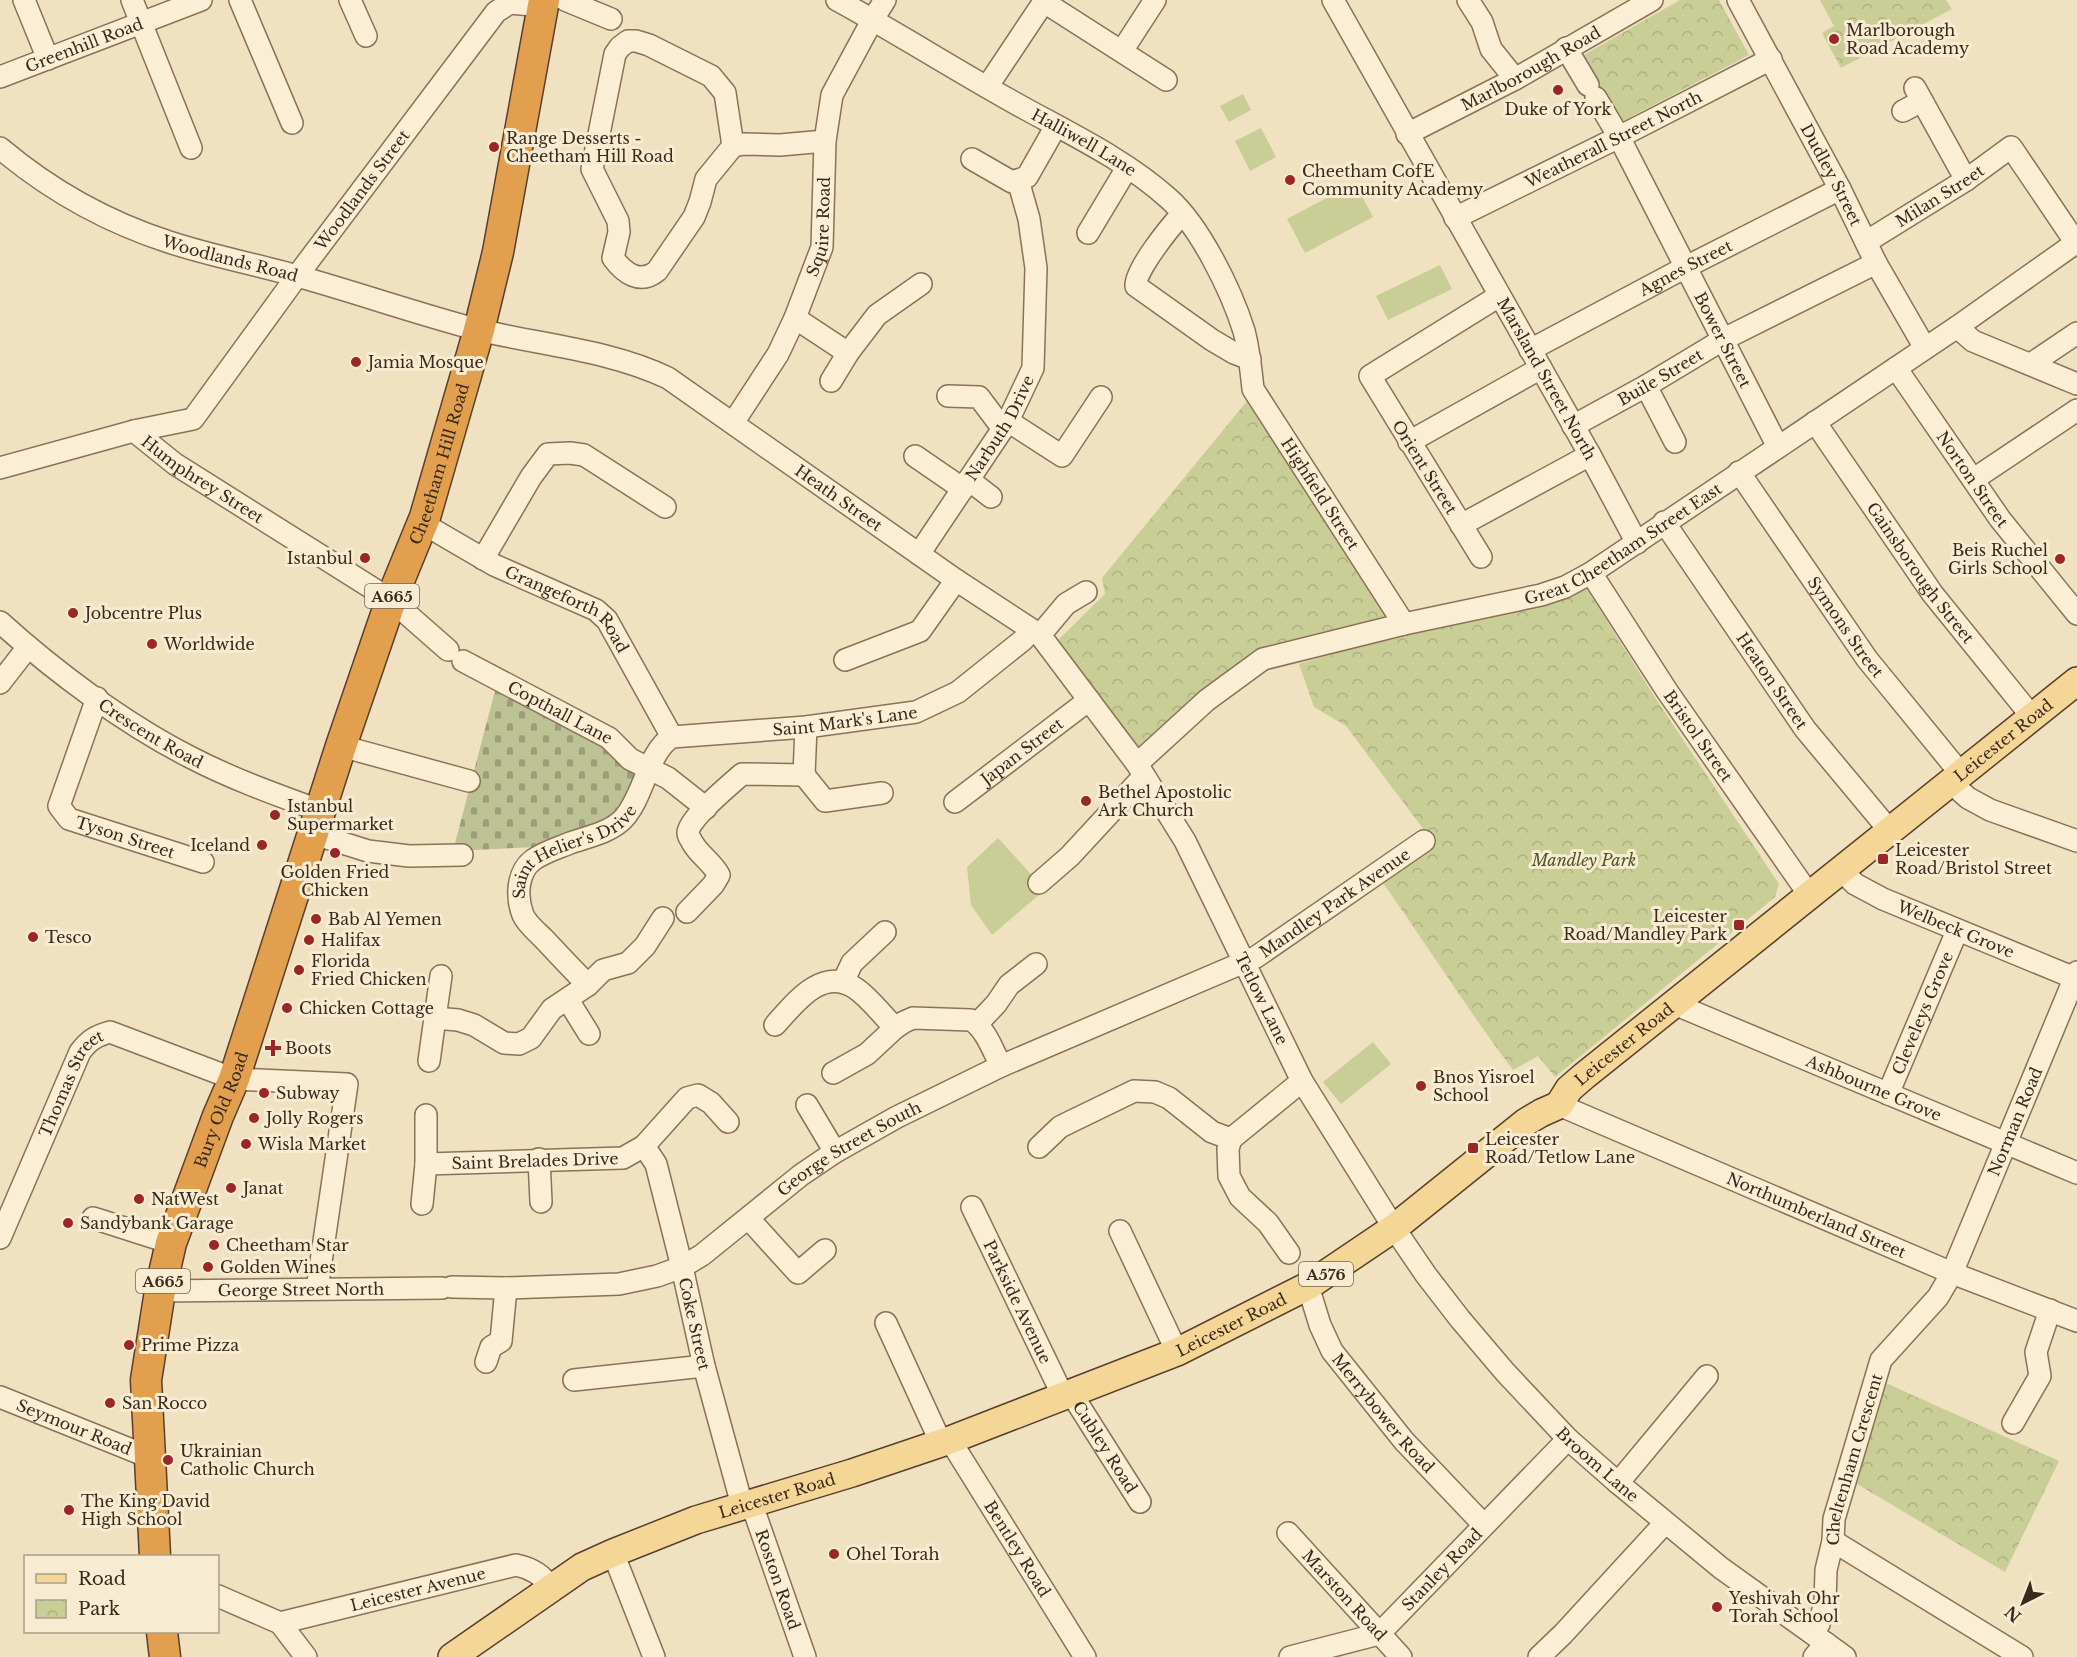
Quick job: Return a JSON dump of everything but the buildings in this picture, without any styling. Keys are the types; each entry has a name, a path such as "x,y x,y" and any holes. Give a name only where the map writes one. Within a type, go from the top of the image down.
{"highway":[{"name":"Cheetham Hill Road","path":"318,822 341,746 391,600 422,523 479,330 498,252 551,2"},
{"name":"Bury Old Road","path":"155,1555 146,1380 160,1291 171,1243 234,1079 318,822"},
{"path":"162,1633 165,1657"}],"main road":[{"name":"Leicester Road","path":"452,1657 582,1567 613,1553 696,1520 852,1473 1067,1395 1177,1352 1308,1286 1394,1228 1526,1122 1559,1105 1569,1089 1672,1003 1842,871 2077,681"}],"street":[{"path":"24,0 48,59"},
{"path":"132,0 191,148"},
{"name":"Greenhill Road","path":"0,77 201,0"},
{"path":"240,0 292,123"},
{"path":"350,0 366,36"},
{"name":"Halliwell Lane","path":"837,0 1127,168 1169,199 1207,250 1232,299 1244,331 1250,359"},
{"name":"Squire Road","path":"733,423 778,354 795,318 822,247 825,141 832,95 885,0"},
{"path":"1122,51 1155,0"},
{"name":"Marsland Street North","path":"1333,0 1590,455 1636,543"},
{"path":"1468,0 1482,22 1491,49 1515,79"},
{"name":"Marlborough Road","path":"1407,134 1515,79 1566,48 1618,8 1652,0"},
{"name":"Dudley Street","path":"1738,0 1840,189 1876,263 1925,348"},
{"path":"987,87 1045,1 1166,80"},
{"name":"Woodlands Street","path":"134,431 193,419 297,276 496,12 510,3 551,2 611,19"},
{"path":"733,146 725,93 711,76 649,45 628,41 620,47 615,54 592,169 618,221 619,232 613,258 619,267 632,275 644,278 657,271 694,217 706,179 733,146 825,141"},
{"name":"Bower Street","path":"1566,48 1619,137 1778,447"},
{"name":"Weatherall Street North","path":"1455,218 1771,59"},
{"path":"1903,111 1918,94 1966,180"},
{"path":"972,159 1012,182 1027,177 1056,126"},
{"name":"Milan Street","path":"1866,242 1966,180 2011,147 2077,243"},
{"name":"Woodlands Road","path":"0,148 49,186 119,224 172,243 297,276 479,330"},
{"path":"1088,233 1127,168"},
{"name":"Narbuth Drive","path":"918,554 1005,425 1033,368 1036,268 1029,219 1018,180"},
{"name":"Agnes Street","path":"1530,350 1840,189"},
{"path":"1182,214 1170,226 1138,274 1136,286 1212,340 1250,359"},
{"name":"Great Cheetham Street East","path":"1039,883 1070,856 1140,770 1207,700 1263,660 1404,624 1541,595 1565,587 1591,573 1958,327 2077,243"},
{"name":"Buile Street","path":"1573,426 1724,339 1876,263"},
{"path":"831,381 848,353 877,315 921,284"},
{"name":"Orient Street","path":"1481,557 1370,376 1499,296"},
{"path":"795,318 848,353"},
{"path":"1958,327 1973,341 2077,384"},
{"name":"Heath Street","path":"479,330 616,359 668,378 918,554 1036,632 1140,770"},
{"path":"2031,364 2077,333"},
{"name":"Highfield Street","path":"1250,359 1253,389 1404,624"},
{"path":"1409,442 1540,368"},
{"name":"Norton Street","path":"1896,368 2000,519 2077,614"},
{"path":"1646,386 1675,442"},
{"path":"948,396 979,397 1005,425 1062,456 1101,397"},
{"path":"1974,479 2077,410"},
{"name":"Gainsborough Street","path":"1815,422 1932,592 2033,717"},
{"name":"Humphrey Street","path":"0,468 134,431 175,464 391,600"},
{"path":"483,559 531,477 548,454 584,455 665,507"},
{"path":"1461,525 1590,455"},
{"path":"915,456 966,485 991,496"},
{"name":"Symons Street","path":"1739,472 1867,659 1968,798 1990,810 2077,841"},
{"name":"Heaton Street","path":"1664,522 1805,729 1890,831"},
{"name":"Grangeforth Road","path":"422,523 483,559 596,610 607,620 672,736"},
{"name":"Bristol Street","path":"1591,573 1667,691 1809,896"},
{"path":"845,660 920,631 956,579"},
{"name":"Saint Mark's Lane","path":"672,736 806,727 916,712 958,692 1036,632 1066,604 1086,592"},
{"name":"Copthall Lane","path":"391,600 455,656 609,738 630,759 668,778 706,808"},
{"name":"Crescent Road","path":"0,622 28,647 97,698 189,757 253,787 368,850 409,856 462,855"},
{"path":"0,683 28,647"},
{"name":"Tyson Street","path":"97,698 59,806 69,819 203,862"},
{"name":"Japan Street","path":"955,802 1089,700"},
{"path":"806,727 804,775 824,809 882,793"},
{"path":"650,770 659,749 672,736"},
{"path":"341,746 469,781"},
{"name":"Saint Helier's Drive","path":"588,985 527,922 521,905 522,873 531,861 544,853 617,824 631,808 650,770"},
{"name":"Tetlow Lane","path":"1140,770 1185,841 1302,1081 1394,1228"},
{"path":"687,912 713,885 719,875 714,866 693,845 688,834 690,825 742,774 804,775"},
{"name":"Mandley Park Avenue","path":"1245,962 1256,957 1424,841"},
{"name":"Welbeck Grove","path":"1842,871 1854,884 1874,894 1957,931 2076,976"},
{"path":"435,1018 458,1020 474,1025 504,1043 519,1044 531,1038 552,1010 588,985 603,970 628,963 645,946 663,918"},
{"name":"Cleveleys Grove","path":"1888,1094 1957,931"},
{"path":"843,982 852,963 885,932"},
{"name":"George Street South","path":"447,1288 620,1284 657,1276 682,1267 702,1255 801,1175 835,1152 897,1117 1001,1066 1245,962"},
{"path":"977,1024 996,1004 1009,985 1036,964"},
{"path":"429,1061 441,976"},
{"name":"Norman Road","path":"1952,1273 2076,976"},
{"path":"775,1025 808,990 827,982 843,982 856,989 895,1028"},
{"path":"568,1000 589,1034"},
{"name":"Ashbourne Grove","path":"1672,1003 2077,1173"},
{"path":"833,1073 867,1054 895,1028 913,1018 964,1019 977,1024 1001,1066"},
{"name":"Thomas Street","path":"0,1238 74,1064 87,1042 96,1036 110,1032 234,1079 347,1084 317,1289"},
{"path":"1289,1253 1268,1223 1240,1197 1229,1176 1228,1149 1231,1139 1302,1081"},
{"path":"1039,1147 1060,1127 1134,1091 1155,1092 1169,1098 1212,1132 1231,1139"},
{"name":"Saint Brelades Drive","path":"426,1115 426,1164 622,1158 644,1146 687,1098 698,1095 711,1103 728,1122"},
{"path":"807,1104 835,1152"},
{"name":"Northumberland Street","path":"1559,1105 1952,1273 2077,1321"},
{"name":"Coke Street","path":"644,1146 656,1164 704,1366 747,1504"},
{"path":"539,1159 541,1202"},
{"path":"422,1204 426,1164"},
{"name":"Parkside Avenue","path":"972,1207 1067,1395"},
{"path":"93,1218 171,1243"},
{"path":"748,1219 802,1282 825,1250"},
{"name":"Broom Lane","path":"1394,1228 1460,1319 1505,1372 1568,1439 1665,1522 1818,1645 1845,1657"},
{"path":"1120,1231 1177,1352"},
{"name":"Cheltenham Crescent","path":"1818,1645 1834,1519 1881,1360 1938,1297 1952,1273"},
{"name":"Merrybower Road","path":"1308,1286 1320,1325 1332,1351 1404,1441 1484,1525"},
{"name":"George Street North","path":"160,1291 447,1288"},
{"path":"486,1362 491,1347 508,1345 506,1288"},
{"path":"2013,1424 2040,1376 2036,1352 2050,1310"},
{"name":"Bentley Road","path":"886,1323 945,1441 1085,1657"},
{"path":"574,1380 704,1366"},
{"path":"1618,1482 1707,1376"},
{"name":"Cubley Road","path":"1067,1395 1140,1502"},
{"name":"Seymour Road","path":"0,1397 149,1457"},
{"name":"Stanley Road","path":"1379,1634 1568,1439"},
{"name":"Roston Road","path":"747,1504 806,1657"},
{"path":"1539,1657 1563,1634 1665,1522"},
{"name":"Marston Road","path":"1288,1533 1401,1657"},
{"path":"1833,1541 2022,1657"},
{"path":"613,1553 654,1657"},
{"name":"Leicester Avenue","path":"280,1623 516,1565 544,1577 550,1588"},
{"path":"219,1596 280,1623 306,1657"},
{"path":"1290,1657 1379,1634"}],"green space":[{"path":"1680,0 1719,0 1749,55 1617,124 1582,56"},
{"path":"1820,0 1946,0 1952,9 1841,68 1822,33 1834,26"},
{"path":"1617,85 1633,116 1617,124 1601,93"},
{"path":"1243,94 1251,110 1229,122 1220,106"},
{"path":"1261,128 1276,157 1250,171 1235,141"},
{"path":"1355,183 1373,217 1305,253 1287,219"},
{"path":"1440,265 1452,289 1388,320 1376,296"},
{"path":"1247,401 1387,617 1261,653 1142,751 1054,644 1105,594 1102,578"},
{"name":"Mandley Park","path":"1584,584 1654,696 1779,884 1775,897 1555,1077 1538,1056 1513,1070 1383,883 1436,846 1346,726 1314,707 1299,664"},
{"path":"496,687 606,743 628,763 635,775 631,795 614,816 536,847 453,851"},
{"path":"998,838 1039,883 1040,894 992,935 971,905 967,867"},
{"path":"1373,1042 1391,1064 1341,1104 1323,1082"},
{"path":"1886,1383 2059,1461 2005,1572 1857,1484 1877,1406"}],"place":[{"name":"Marlborough Road Academy","path":"1834,39"},
{"name":"Duke of York","path":"1558,90"},
{"name":"Range Desserts - Cheetham Hill Road","path":"494,147"},
{"name":"Cheetham CofE Community Academy","path":"1290,180"},
{"name":"Jamia Mosque","path":"356,362"},
{"name":"Istanbul","path":"365,558"},
{"name":"Beis Ruchel Girls School","path":"2060,559"},
{"name":"Jobcentre Plus","path":"73,613"},
{"name":"Worldwide","path":"152,644"},
{"name":"Bethel Apostolic Ark Church","path":"1086,801"},
{"name":"Istanbul Supermarket","path":"275,815"},
{"name":"Iceland","path":"262,845"},
{"name":"Golden Fried Chicken","path":"335,853"},
{"name":"Leicester Road/Bristol Street","path":"1883,859"},
{"name":"Bab Al Yemen","path":"316,919"},
{"name":"Leicester Road/Mandley Park","path":"1739,925"},
{"name":"Tesco","path":"33,937"},
{"name":"Halifax","path":"309,940"},
{"name":"Florida Fried Chicken","path":"299,970"},
{"name":"Chicken Cottage","path":"287,1008"},
{"name":"Boots","path":"273,1048"},
{"name":"Bnos Yisroel School","path":"1421,1086"},
{"name":"Subway","path":"264,1093"},
{"name":"Jolly Rogers","path":"254,1118"},
{"name":"Wisla Market","path":"246,1144"},
{"name":"Leicester Road/Tetlow Lane","path":"1473,1148"},
{"name":"Janat","path":"231,1188"},
{"name":"NatWest","path":"139,1199"},
{"name":"Sandybank Garage","path":"68,1223"},
{"name":"Cheetham Star","path":"214,1245"},
{"name":"Golden Wines","path":"208,1267"},
{"name":"Prime Pizza","path":"129,1345"},
{"name":"San Rocco","path":"110,1403"},
{"name":"Ukrainian Catholic Church","path":"168,1460"},
{"name":"The King David High School","path":"69,1510"},
{"name":"Ohel Torah","path":"834,1554"},
{"name":"Yeshivah Ohr Torah School","path":"1717,1607"}]}
